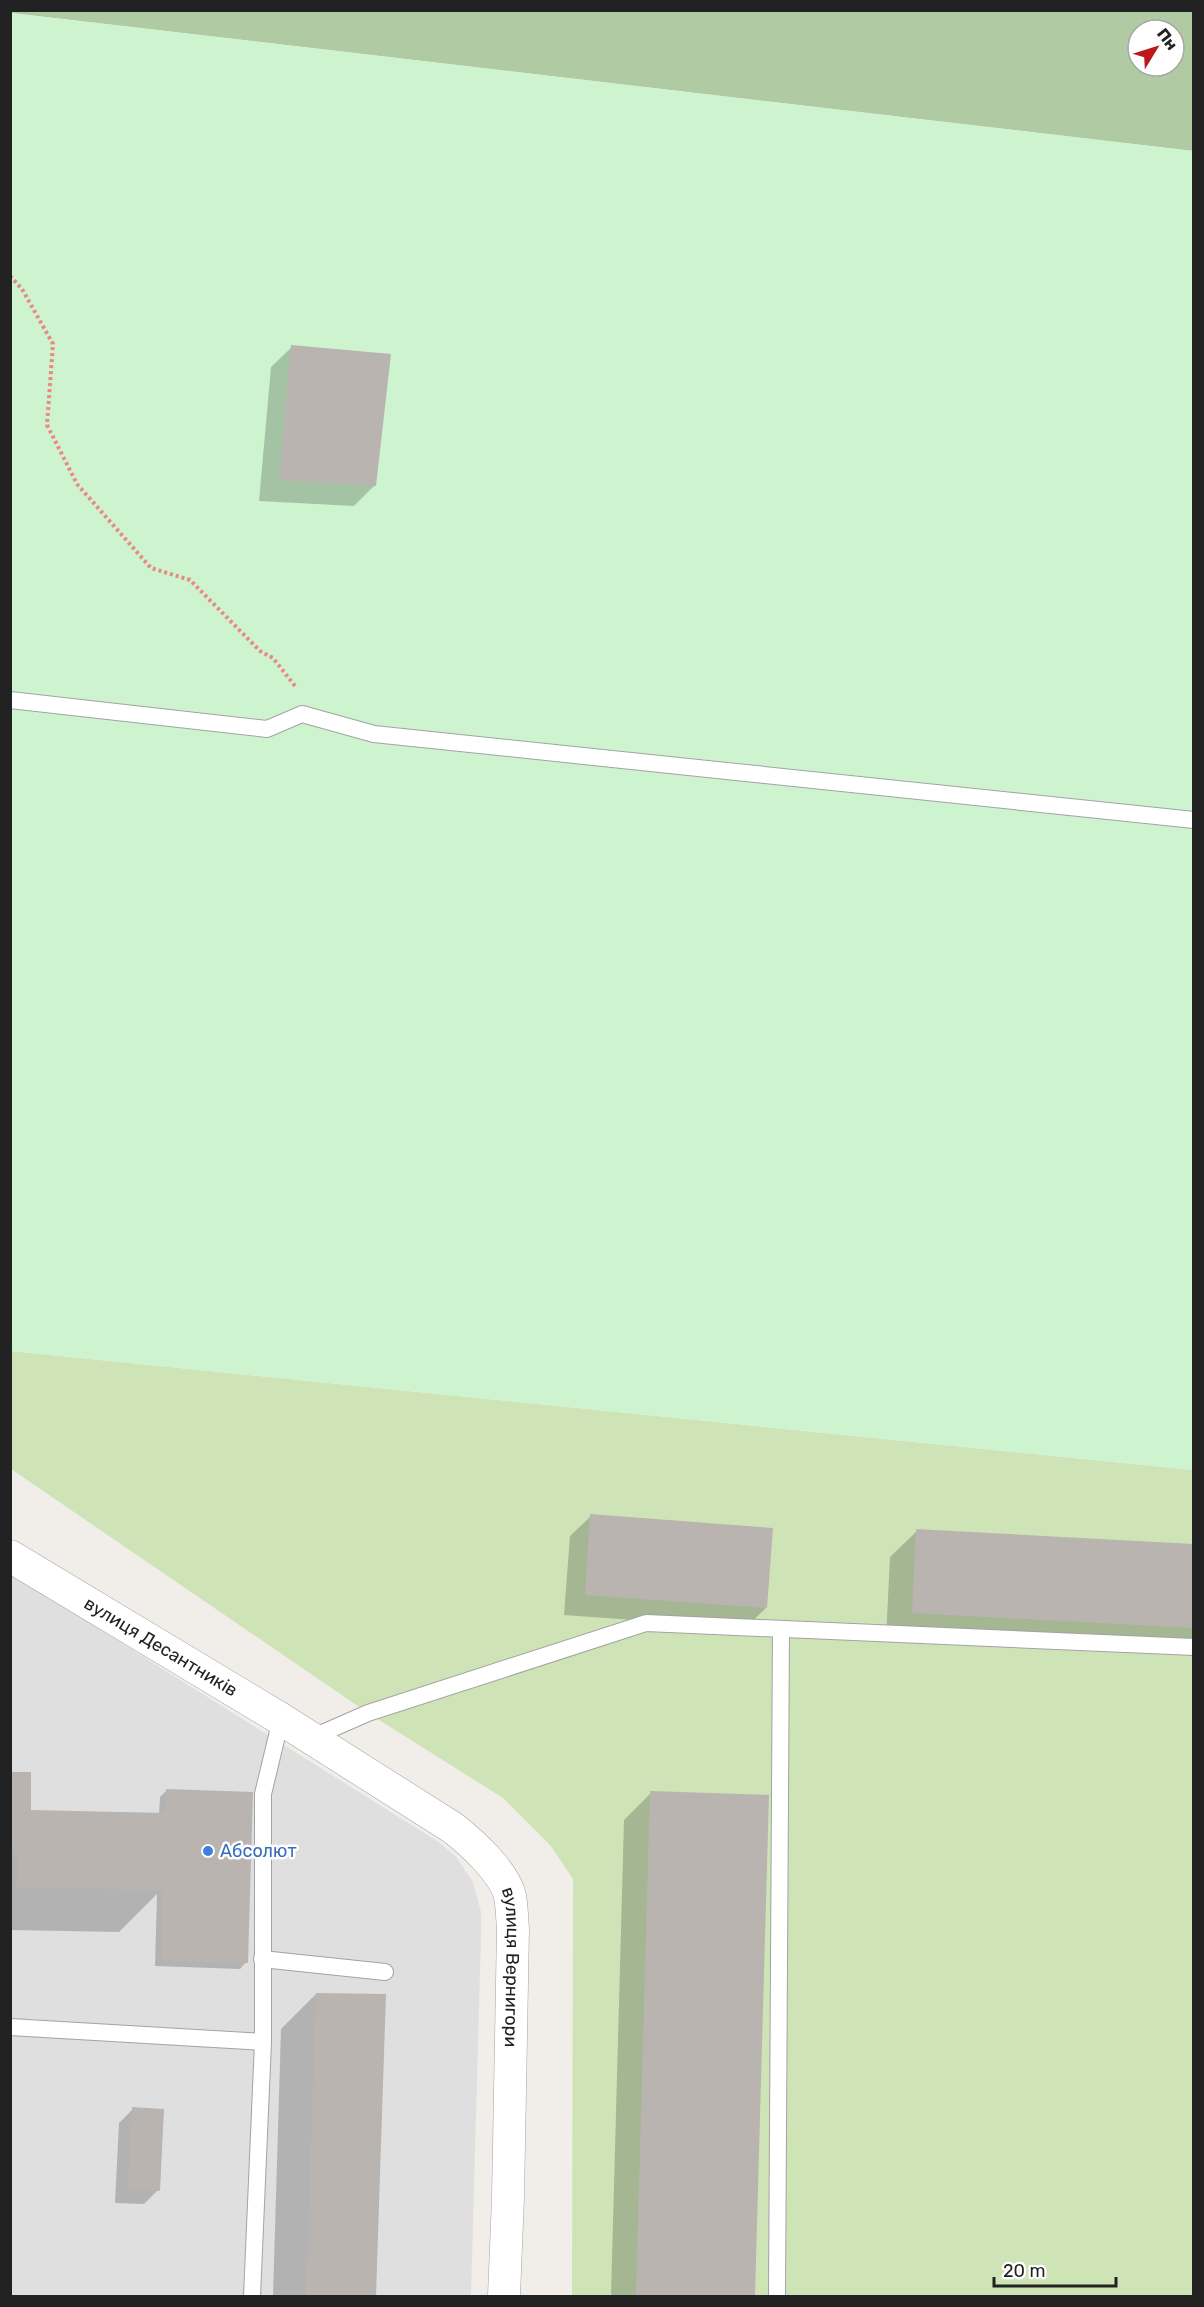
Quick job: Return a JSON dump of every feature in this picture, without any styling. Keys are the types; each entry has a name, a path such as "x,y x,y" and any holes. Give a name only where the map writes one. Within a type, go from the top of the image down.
{"street":[{"name":"вулиця Десантників","path":"10,1556 311,1738"},
{"name":"вулиця Вернигори","path":"311,1738 453,1828 476,1847 494,1867 509,1894 513,1929 504,2296"}],"lane":[{"path":"10,700 267,729 302,714 374,734 1194,820"},
{"path":"311,1738 368,1713 646,1623 1194,1647"},
{"path":"777,2296 781,1629"},
{"path":"252,2296 263,2042 263,1794 281,1719"},
{"path":"262,1959 385,1972"},
{"path":"10,2027 263,2042"}],"path":[{"path":"10,276 22,289 53,344 47,425 77,484 151,568 190,580 260,651 273,658 298,690 302,714"}],"shaded area":[{"path":"10,1573 440,1843 456,1857 473,1882 481,1912 481,1935 471,2296 11,2296"}],"green space":[{"path":"11,10 1193,11 1193,151 11,13"},
{"path":"11,13 1193,151 1193,1470 11,1351"},
{"path":"10,1351 1193,1470 1193,2296 572,2296 573,1879 550,1845 503,1798 368,1713 11,1469"}],"building":[{"path":"291,345 391,354 376,486 279,480"},
{"path":"590,1514 773,1528 767,1608 585,1595"},
{"path":"916,1529 1194,1544 1194,1628 912,1613"},
{"path":"10,1772 31,1772 31,1810 165,1813 166,1789 253,1792 248,1963 161,1960 163,1890 17,1887 17,1850 10,1850"},
{"path":"650,1791 769,1795 755,2296 636,2296"},
{"path":"316,1993 386,1994 376,2296 306,2296"},
{"path":"132,2107 164,2109 160,2191 128,2189"}],"place":[{"name":"Абсолют","path":"208,1851"}]}
